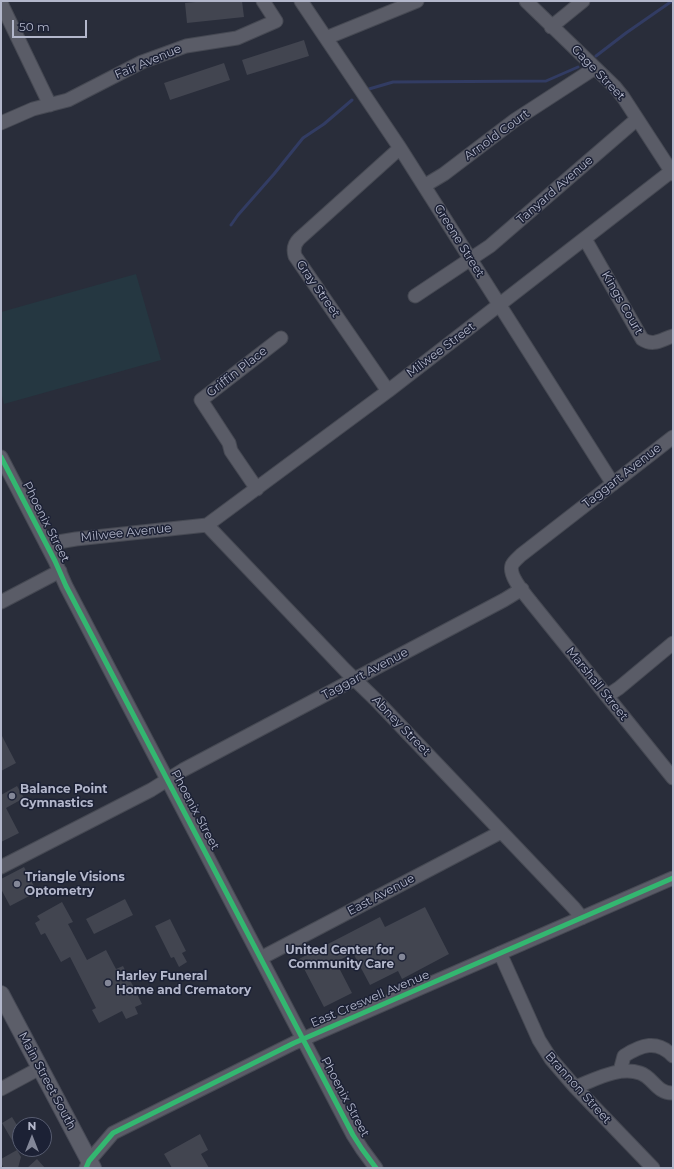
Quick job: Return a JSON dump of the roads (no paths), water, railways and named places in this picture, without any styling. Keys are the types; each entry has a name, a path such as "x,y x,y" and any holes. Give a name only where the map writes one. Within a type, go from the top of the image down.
{"main road":[{"name":"Main Street South","path":"1,994 89,1166"}],"street":[{"name":"Fair Avenue","path":"1,123 33,109 68,100 142,62 186,46 237,38 276,21 263,1"},
{"name":"Greene Street","path":"301,1 400,148 613,484"},
{"path":"326,38 417,1"},
{"name":"Gage Street","path":"526,1 615,87 672,172"},
{"path":"551,26 583,1"},
{"path":"1,3 50,105"},
{"name":"Arnold Court","path":"424,186 444,174 515,120 595,68"},
{"name":"Tanyard Avenue","path":"415,296 490,246 637,119"},
{"name":"Gray Street","path":"388,391 295,256 293,249 295,243 299,239 400,148"},
{"name":"Milwee Street","path":"207,525 388,391 672,172"},
{"name":"Kings Court","path":"585,239 642,339 646,342 652,343 673,336"},
{"name":"Griffin Place","path":"257,489 231,451 229,443 201,400 281,338"},
{"name":"Taggart Avenue","path":"1,867 151,790 168,779 355,680 522,589 513,575 511,568 515,560 673,436"},
{"name":"Phoenix Street","path":"1,457 353,1135 376,1168"},
{"name":"Milwee Avenue","path":"46,544 76,539 207,525"},
{"name":"Abney Street","path":"207,525 355,680 376,700 561,894 582,918"},
{"path":"1,602 60,571"},
{"name":"Marshall Street","path":"522,589 673,778"},
{"path":"607,696 619,688 673,643"},
{"name":"East Avenue","path":"261,958 501,832"},
{"name":"East Creswell Avenue","path":"89,1166 113,1133 303,1039 673,878"},
{"name":"Brannon Street","path":"500,953 539,1040 551,1059 575,1087 654,1168"},
{"path":"620,1071 624,1056 637,1048 649,1045 661,1047 673,1056"},
{"path":"1,1089 40,1068"},
{"path":"575,1087 620,1071 641,1073 660,1090 667,1094 673,1093"}],"waterway":[{"path":"596,56 672,1"},
{"path":"369,89 393,82 546,81 578,67"},
{"path":"231,225 303,138 324,124 352,100"}],"place":[{"name":"Balance Point Gymnastics","path":"12,796"},
{"name":"Triangle Visions Optometry","path":"17,884"},
{"name":"United Center for Community Care","path":"402,957"},
{"name":"Harley Funeral Home and Crematory","path":"108,983"}]}
